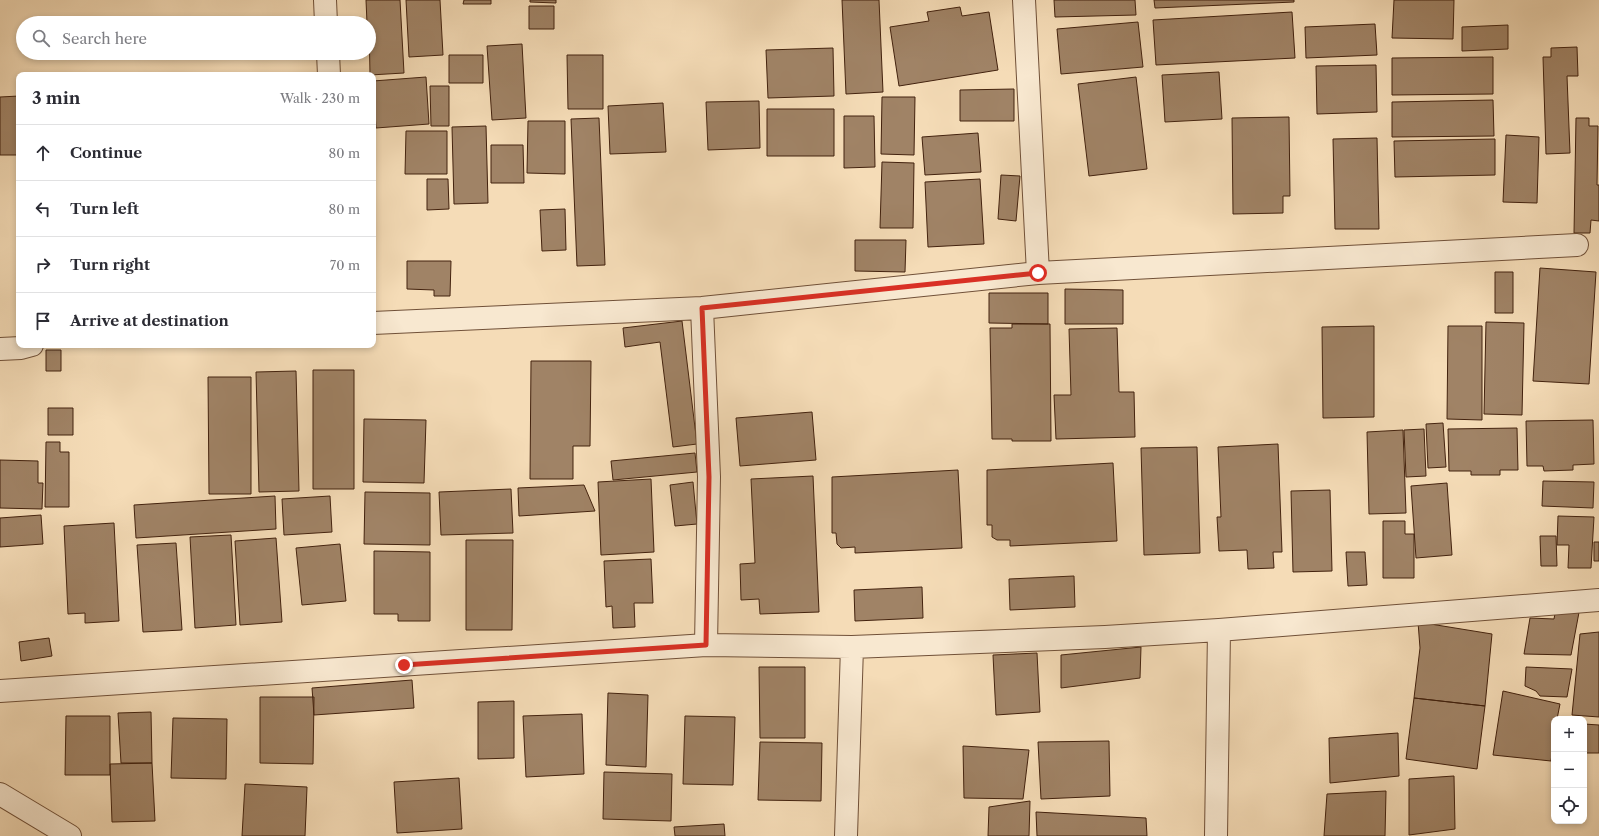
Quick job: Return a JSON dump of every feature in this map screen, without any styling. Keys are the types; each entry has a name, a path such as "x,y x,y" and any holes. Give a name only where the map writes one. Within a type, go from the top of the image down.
{"street":[{"path":"325,0 326,16"},
{"path":"1024,0 1038,273"},
{"path":"328,60 329,72"},
{"path":"376,323 702,308 1038,273 1577,245"},
{"path":"702,308 709,477 706,645"},
{"path":"0,349 22,348"},
{"path":"0,691 706,645 852,647 1105,637 1219,630 1599,600"},
{"path":"1216,836 1219,630"},
{"path":"846,836 852,647"},
{"path":"0,794 70,836"}],"building":[{"path":"366,0 400,0 404,73 376,75 376,72 370,72 370,60 376,60 376,16 367,16"},
{"path":"406,0 440,0 443,55 409,57"},
{"path":"464,0 491,0 491,4 463,4"},
{"path":"530,0 556,0 556,3 530,2"},
{"path":"842,0 879,0 883,92 846,94"},
{"path":"1054,0 1135,0 1136,15 1055,17"},
{"path":"1154,0 1294,0 1294,2 1155,8"},
{"path":"1394,0 1454,0 1453,39 1392,38"},
{"path":"529,6 554,6 554,29 529,29"},
{"path":"960,7 962,16 989,12 998,70 899,86 890,27 929,21 927,12"},
{"path":"1292,12 1295,58 1156,65 1153,20"},
{"path":"1138,22 1143,67 1061,74 1057,29"},
{"path":"1375,24 1377,55 1306,58 1305,27"},
{"path":"1508,25 1508,49 1462,51 1462,27"},
{"path":"522,44 526,118 492,120 487,46"},
{"path":"1577,47 1578,76 1567,76 1570,153 1546,154 1543,57 1551,57 1551,48"},
{"path":"833,48 834,96 768,98 766,50"},
{"path":"449,55 483,55 483,83 449,83"},
{"path":"567,55 603,55 603,109 568,109"},
{"path":"1493,57 1493,94 1392,95 1392,58"},
{"path":"1376,65 1377,112 1317,114 1316,66"},
{"path":"1219,72 1222,119 1165,122 1162,75"},
{"path":"426,77 429,124 376,128 376,81"},
{"path":"1136,77 1147,169 1089,176 1078,84"},
{"path":"430,86 449,86 449,126 431,126"},
{"path":"1014,89 1014,121 960,121 960,90"},
{"path":"16,96 16,155 0,155 0,97"},
{"path":"882,97 915,97 914,155 881,154"},
{"path":"1493,100 1494,136 1392,137 1392,102"},
{"path":"759,101 760,148 708,150 706,102"},
{"path":"663,103 666,152 610,154 608,106"},
{"path":"767,109 834,109 834,156 767,156"},
{"path":"844,116 874,116 875,167 844,168"},
{"path":"1289,117 1290,196 1283,196 1283,213 1233,214 1232,118"},
{"path":"599,118 605,265 577,266 571,119"},
{"path":"1576,118 1589,118 1589,126 1598,126 1597,185 1599,185 1599,221 1591,220 1590,233 1574,233"},
{"path":"528,121 565,121 565,174 527,173"},
{"path":"486,126 488,203 454,204 452,127"},
{"path":"406,131 447,131 447,174 405,174"},
{"path":"978,133 981,172 925,175 922,137"},
{"path":"1506,135 1539,137 1537,203 1503,202"},
{"path":"1377,138 1379,229 1335,229 1333,139"},
{"path":"1495,139 1495,175 1395,177 1394,141"},
{"path":"491,145 523,145 524,183 491,183"},
{"path":"882,162 914,163 913,228 880,228"},
{"path":"1001,175 1020,176 1016,221 998,219"},
{"path":"427,179 448,179 449,209 427,210"},
{"path":"980,179 984,244 928,247 925,182"},
{"path":"565,209 566,250 542,251 540,210"},
{"path":"855,240 906,240 905,272 855,271"},
{"path":"407,261 451,261 450,296 434,296 434,290 407,289"},
{"path":"1540,268 1596,272 1589,384 1533,381"},
{"path":"1495,272 1513,272 1513,313 1495,313"},
{"path":"1065,289 1123,290 1123,324 1065,324"},
{"path":"989,293 1048,293 1048,324 989,323"},
{"path":"682,321 697,444 673,447 660,342 625,347 623,328"},
{"path":"1486,322 1524,323 1522,415 1484,414"},
{"path":"1012,324 1050,324 1051,441 1012,441 1012,439 992,439 990,328 1012,328"},
{"path":"1374,326 1374,417 1323,418 1322,327"},
{"path":"1448,326 1482,326 1482,420 1447,419"},
{"path":"1117,328 1119,392 1134,392 1135,437 1056,439 1054,395 1071,395 1069,329"},
{"path":"46,350 61,350 61,371 46,371"},
{"path":"531,361 591,361 590,446 573,446 573,479 530,479"},
{"path":"313,370 354,370 354,489 313,489"},
{"path":"296,371 299,491 259,492 256,372"},
{"path":"208,377 251,377 251,494 209,494"},
{"path":"48,408 73,408 73,435 48,435"},
{"path":"812,412 816,460 740,466 736,418"},
{"path":"364,419 426,420 424,483 363,482"},
{"path":"1593,420 1594,464 1573,465 1573,470 1544,471 1543,466 1527,466 1526,421"},
{"path":"1443,423 1446,467 1428,468 1426,424"},
{"path":"1517,428 1518,470 1500,470 1500,475 1471,475 1471,471 1449,471 1448,429"},
{"path":"1424,429 1426,476 1406,477 1404,430"},
{"path":"1403,430 1406,513 1369,514 1367,432"},
{"path":"46,442 60,442 60,452 69,452 69,507 45,507"},
{"path":"1278,444 1282,552 1273,552 1274,568 1248,569 1247,550 1219,551 1217,517 1221,517 1218,447"},
{"path":"1197,447 1200,553 1144,555 1141,448"},
{"path":"695,453 697,472 613,480 611,461"},
{"path":"0,460 38,461 38,483 43,483 42,509 0,508"},
{"path":"1113,463 1117,541 1010,546 1010,540 997,540 992,537 992,525 987,525 987,470"},
{"path":"958,470 962,548 855,553 855,547 841,548 837,544 836,533 832,533 832,477"},
{"path":"813,476 819,612 760,614 759,599 741,600 740,564 755,563 751,479"},
{"path":"651,479 654,552 601,555 598,482"},
{"path":"1543,481 1594,482 1593,508 1542,506"},
{"path":"693,482 697,524 675,526 670,485"},
{"path":"1447,483 1452,555 1416,558 1411,486"},
{"path":"584,485 595,511 519,516 518,488"},
{"path":"511,489 513,533 441,535 439,492"},
{"path":"1330,490 1332,571 1293,572 1291,491"},
{"path":"365,492 430,493 430,545 364,544"},
{"path":"275,496 276,529 136,538 134,505"},
{"path":"330,496 332,532 284,535 282,499"},
{"path":"41,515 43,544 0,547 0,518"},
{"path":"1558,516 1594,517 1591,568 1568,568 1569,545 1557,545"},
{"path":"1383,521 1405,521 1405,534 1414,534 1414,578 1383,578"},
{"path":"114,523 119,621 85,623 85,613 68,614 64,526"},
{"path":"231,535 236,625 195,628 190,537"},
{"path":"1540,536 1556,536 1557,566 1541,566"},
{"path":"276,538 282,622 240,625 235,541"},
{"path":"466,540 513,540 512,630 466,630"},
{"path":"1594,542 1599,542 1599,561 1594,561"},
{"path":"176,543 182,630 143,632 137,545"},
{"path":"340,544 346,601 302,605 296,548"},
{"path":"374,551 430,552 430,621 398,621 398,614 374,614"},
{"path":"1346,552 1365,552 1367,585 1348,586"},
{"path":"651,559 653,603 634,603 635,627 613,628 612,606 606,607 604,561"},
{"path":"1074,576 1075,607 1010,610 1009,579"},
{"path":"922,587 923,618 855,621 854,590"},
{"path":"1580,607 1571,655 1524,654 1530,618 1554,619 1556,608"},
{"path":"1418,622 1492,634 1485,706 1414,698 1420,648"},
{"path":"1599,632 1599,717 1572,715 1580,634"},
{"path":"49,638 52,656 21,661 19,642"},
{"path":"1141,647 1140,678 1061,688 1061,655"},
{"path":"1037,653 1040,712 996,715 993,655"},
{"path":"759,667 805,667 805,738 760,738"},
{"path":"1526,667 1572,669 1567,697 1540,696 1536,691 1525,686"},
{"path":"412,680 414,708 314,715 312,688"},
{"path":"1503,691 1560,704 1558,716 1551,716 1551,761 1493,755"},
{"path":"608,693 648,695 646,767 606,765"},
{"path":"260,697 314,697 313,764 260,763"},
{"path":"1414,698 1485,706 1477,769 1406,759"},
{"path":"514,701 514,758 478,759 478,702"},
{"path":"151,712 152,763 121,763 118,713"},
{"path":"582,714 584,774 526,777 523,716"},
{"path":"66,716 110,716 110,775 65,775"},
{"path":"685,716 735,717 733,785 683,784"},
{"path":"173,718 227,719 226,779 171,778"},
{"path":"1587,724 1599,725 1599,753 1587,753"},
{"path":"1398,733 1399,776 1330,783 1329,738"},
{"path":"1109,741 1110,796 1041,799 1038,742"},
{"path":"760,742 822,743 821,801 758,800"},
{"path":"963,746 1029,750 1023,799 964,798"},
{"path":"152,763 155,821 112,822 110,764"},
{"path":"604,772 672,774 671,821 603,819"},
{"path":"1454,776 1455,829 1409,835 1409,779"},
{"path":"459,778 462,829 397,833 394,782"},
{"path":"245,784 307,787 305,836 242,836"},
{"path":"1386,791 1385,836 1324,836 1327,794"},
{"path":"1030,801 1029,836 988,836 989,807"},
{"path":"1036,812 1146,818 1147,836 1037,836"},
{"path":"724,824 725,836 675,836 674,827"}],"route":[{"path":"404,665 706,645 709,477 702,308 1038,273"}]}
